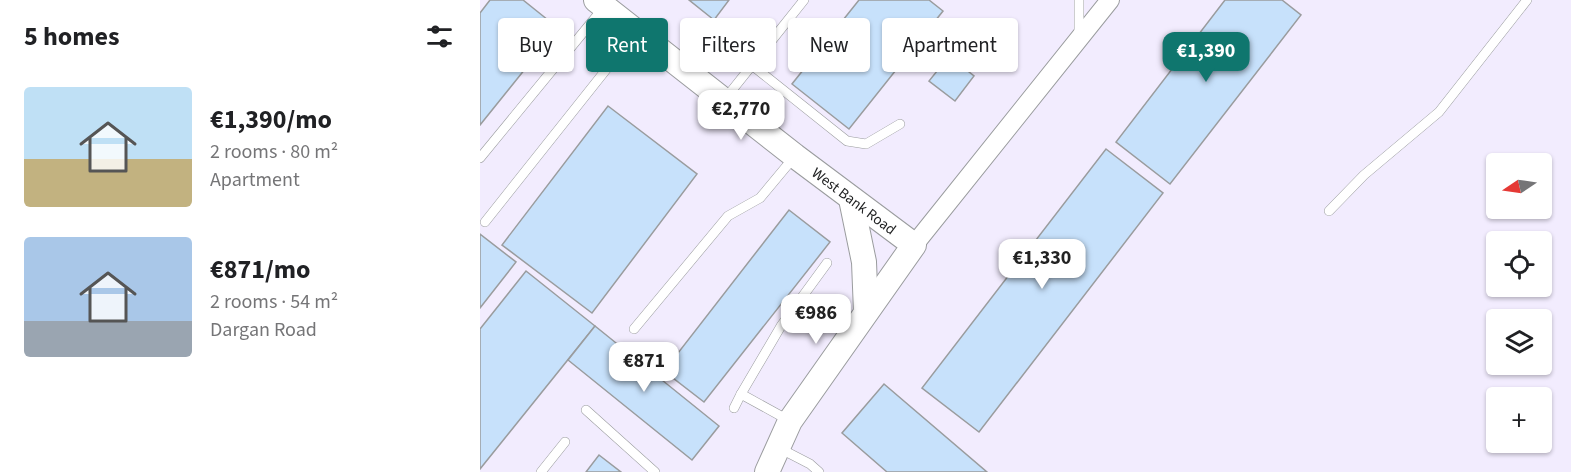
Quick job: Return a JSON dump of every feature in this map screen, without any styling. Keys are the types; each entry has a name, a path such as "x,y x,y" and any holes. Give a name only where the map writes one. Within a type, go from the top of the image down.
{"street":[{"path":"767,472 790,421 914,245 1110,0"},
{"name":"West Bank Road","path":"600,3 619,18"},
{"name":"West Bank Road","path":"668,57 914,245"},
{"path":"851,199 864,268 866,312"}],"lane":[{"path":"776,36 804,0"},
{"path":"1079,0 1079,39"},
{"path":"1329,211 1364,175 1439,112 1527,0"},
{"path":"480,158 600,3"},
{"path":"484,222 604,72"},
{"path":"724,100 748,72"},
{"path":"761,72 847,141 866,144 900,124"},
{"path":"634,329 728,216 760,198 795,156"},
{"path":"734,408 781,326 827,263"},
{"path":"741,394 790,421"},
{"path":"586,410 655,472"},
{"path":"541,472 565,442"},
{"path":"777,447 810,464 819,472"}],"shaded area":[{"path":"480,0 1571,0 1571,472 480,472"}],"building":[{"path":"490,0 523,0 546,18 498,18 498,72 523,72 480,125 480,13"},
{"path":"689,0 729,0 716,18 712,18"},
{"path":"859,0 929,0 943,11 937,18 882,18 882,72 894,72 849,129 792,84 802,72 870,72 870,18 845,18"},
{"path":"1225,0 1282,0 1301,15 1170,184 1116,142"},
{"path":"936,72 969,72 974,76 955,101 929,81"},
{"path":"608,106 697,174 592,313 502,245"},
{"path":"1106,149 1163,193 979,432 922,388"},
{"path":"789,210 830,242 704,402 664,371"},
{"path":"480,234 516,262 480,308"},
{"path":"526,271 595,326 480,469 480,329"},
{"path":"595,326 719,426 692,460 568,360"},
{"path":"884,384 987,472 887,472 842,433"},
{"path":"599,455 621,472 586,472"}]}
